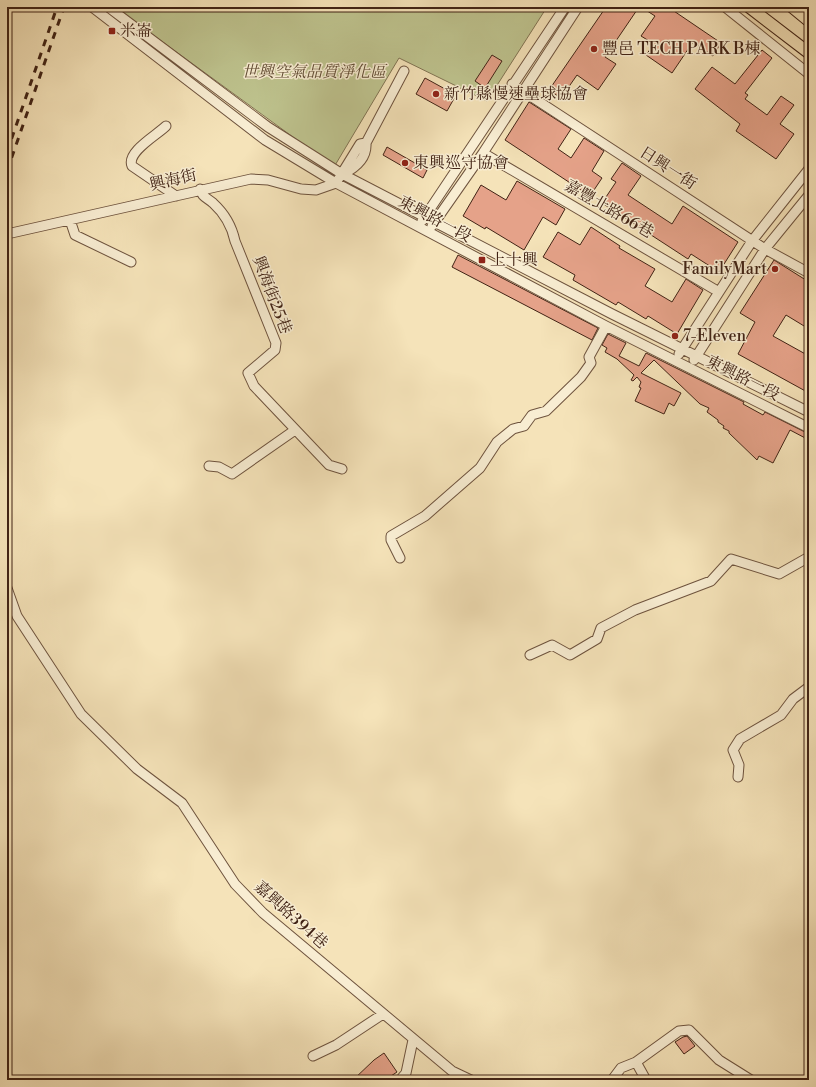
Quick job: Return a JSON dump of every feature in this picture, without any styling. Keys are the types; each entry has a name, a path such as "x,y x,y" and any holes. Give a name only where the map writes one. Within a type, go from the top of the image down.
{"main road":[{"path":"749,7 809,53"},
{"path":"792,7 809,21"}],"street":[{"name":"東興路一段","path":"92,7 265,140 336,183 606,326 809,428"},
{"name":"東興路一段","path":"108,7 121,11 268,127 342,174 696,356 809,412"},
{"path":"418,227 512,84 565,7"},
{"path":"428,233 483,153 578,7"},
{"path":"725,7 809,74"},
{"path":"336,183 342,174 357,167 367,147 366,143 404,71"},
{"name":"日興一街","path":"512,84 752,241 809,273"},
{"path":"166,126 159,133 145,141 132,159 131,163 132,166 176,196"},
{"name":"嘉豐北路66巷","path":"483,153 719,292"},
{"path":"676,360 682,348 752,241 809,169"},
{"name":"興海街","path":"7,234 176,196 200,189 251,179 268,180 301,189 316,190 336,183"},
{"name":"興海街25巷","path":"200,189 202,196 213,203 232,226 235,241 276,343 275,350 248,373 249,378 254,386 329,466 342,468"},
{"path":"690,368 696,356 765,249 809,195"},
{"path":"70,220 75,235 131,262"},
{"path":"400,558 391,540 391,536 425,516 480,468 497,442 513,429 524,426 532,415 546,411 571,387 587,370 591,363 589,357 606,326"},
{"path":"209,466 219,467 232,474 295,430"},
{"path":"530,655 552,645 570,655 597,639 601,628 635,610 711,581 731,559 779,574 809,557"},
{"name":"嘉興路394巷","path":"7,588 17,616 81,714 137,769 182,803 235,884 262,913 452,1072 471,1080"},
{"path":"738,777 739,765 733,750 740,738 782,715 793,700 809,687"},
{"path":"313,1056 336,1045 383,1014"},
{"path":"612,1080 621,1068 636,1062 679,1031 689,1030 719,1060 751,1080"},
{"path":"400,1080 406,1073 413,1040"},
{"path":"636,1062 646,1080"}],"green space":[{"name":"世興空氣品質淨化區","path":"125,7 547,7 487,101 399,58 334,167 123,13"}],"building":[{"name":"豐邑 TECH PARK B棟","path":"606,7 639,7 605,57 616,64 598,90 577,75 561,98 549,90"},
{"path":"641,7 668,7 721,43 713,56 693,42 672,73 646,55 654,44 641,36 655,16"},
{"path":"762,50 772,58 745,93 748,95 745,99 767,115 781,96 794,105 780,124 794,134 776,159 736,131 740,124 695,89 712,67 735,84"},
{"path":"492,55 502,61 485,88 475,81"},
{"name":"新竹縣慢速壘球協會","path":"425,78 456,95 447,111 416,94"},
{"path":"529,102 571,129 558,149 571,158 584,138 604,151 592,171 602,178 590,196 505,140"},
{"name":"東興巡守協會","path":"387,147 427,170 423,178 383,155"},
{"path":"622,163 641,176 628,195 672,224 683,206 738,242 719,272 691,254 688,259 602,203 616,182 611,179"},
{"path":"517,181 565,209 556,225 543,217 524,250 486,227 485,229 463,216 481,185 506,200"},
{"path":"591,227 620,246 619,248 655,269 645,286 672,302 686,279 703,290 677,334 648,316 646,319 618,302 616,305 573,280 575,275 543,257 558,232 580,245"},
{"path":"458,255 598,328 592,340 452,267"},
{"path":"774,260 809,282 809,329 786,315 773,336 809,356 809,393 738,354 755,322 740,313"},
{"path":"608,334 626,343 619,356 639,366 646,353 744,402 743,404 763,415 765,412 809,434 809,440 790,430 773,463 759,456 757,460 729,433 729,431 723,428 724,426 718,422 718,420 707,412 709,408 700,404 654,360 641,373 681,393 674,406 669,403 664,414 635,401 641,388 639,387 641,382 637,377 633,381 631,380 634,375 617,359 605,352 607,348 602,345"},
{"path":"687,1036 695,1046 684,1054 675,1042"},
{"path":"384,1053 397,1072 385,1080 353,1080 374,1060"}],"railway":[{"path":"7,152 57,7"},
{"path":"7,171 64,7"}],"place":[{"name":"米崙","path":"112,31"},
{"name":"豐邑 TECH PARK B棟","path":"594,49"},
{"name":"新竹縣慢速壘球協會","path":"436,94"},
{"name":"東興巡守協會","path":"405,163"},
{"name":"上十興","path":"482,260"},
{"name":"FamilyMart","path":"775,269"},
{"name":"7-Eleven","path":"675,336"}]}
